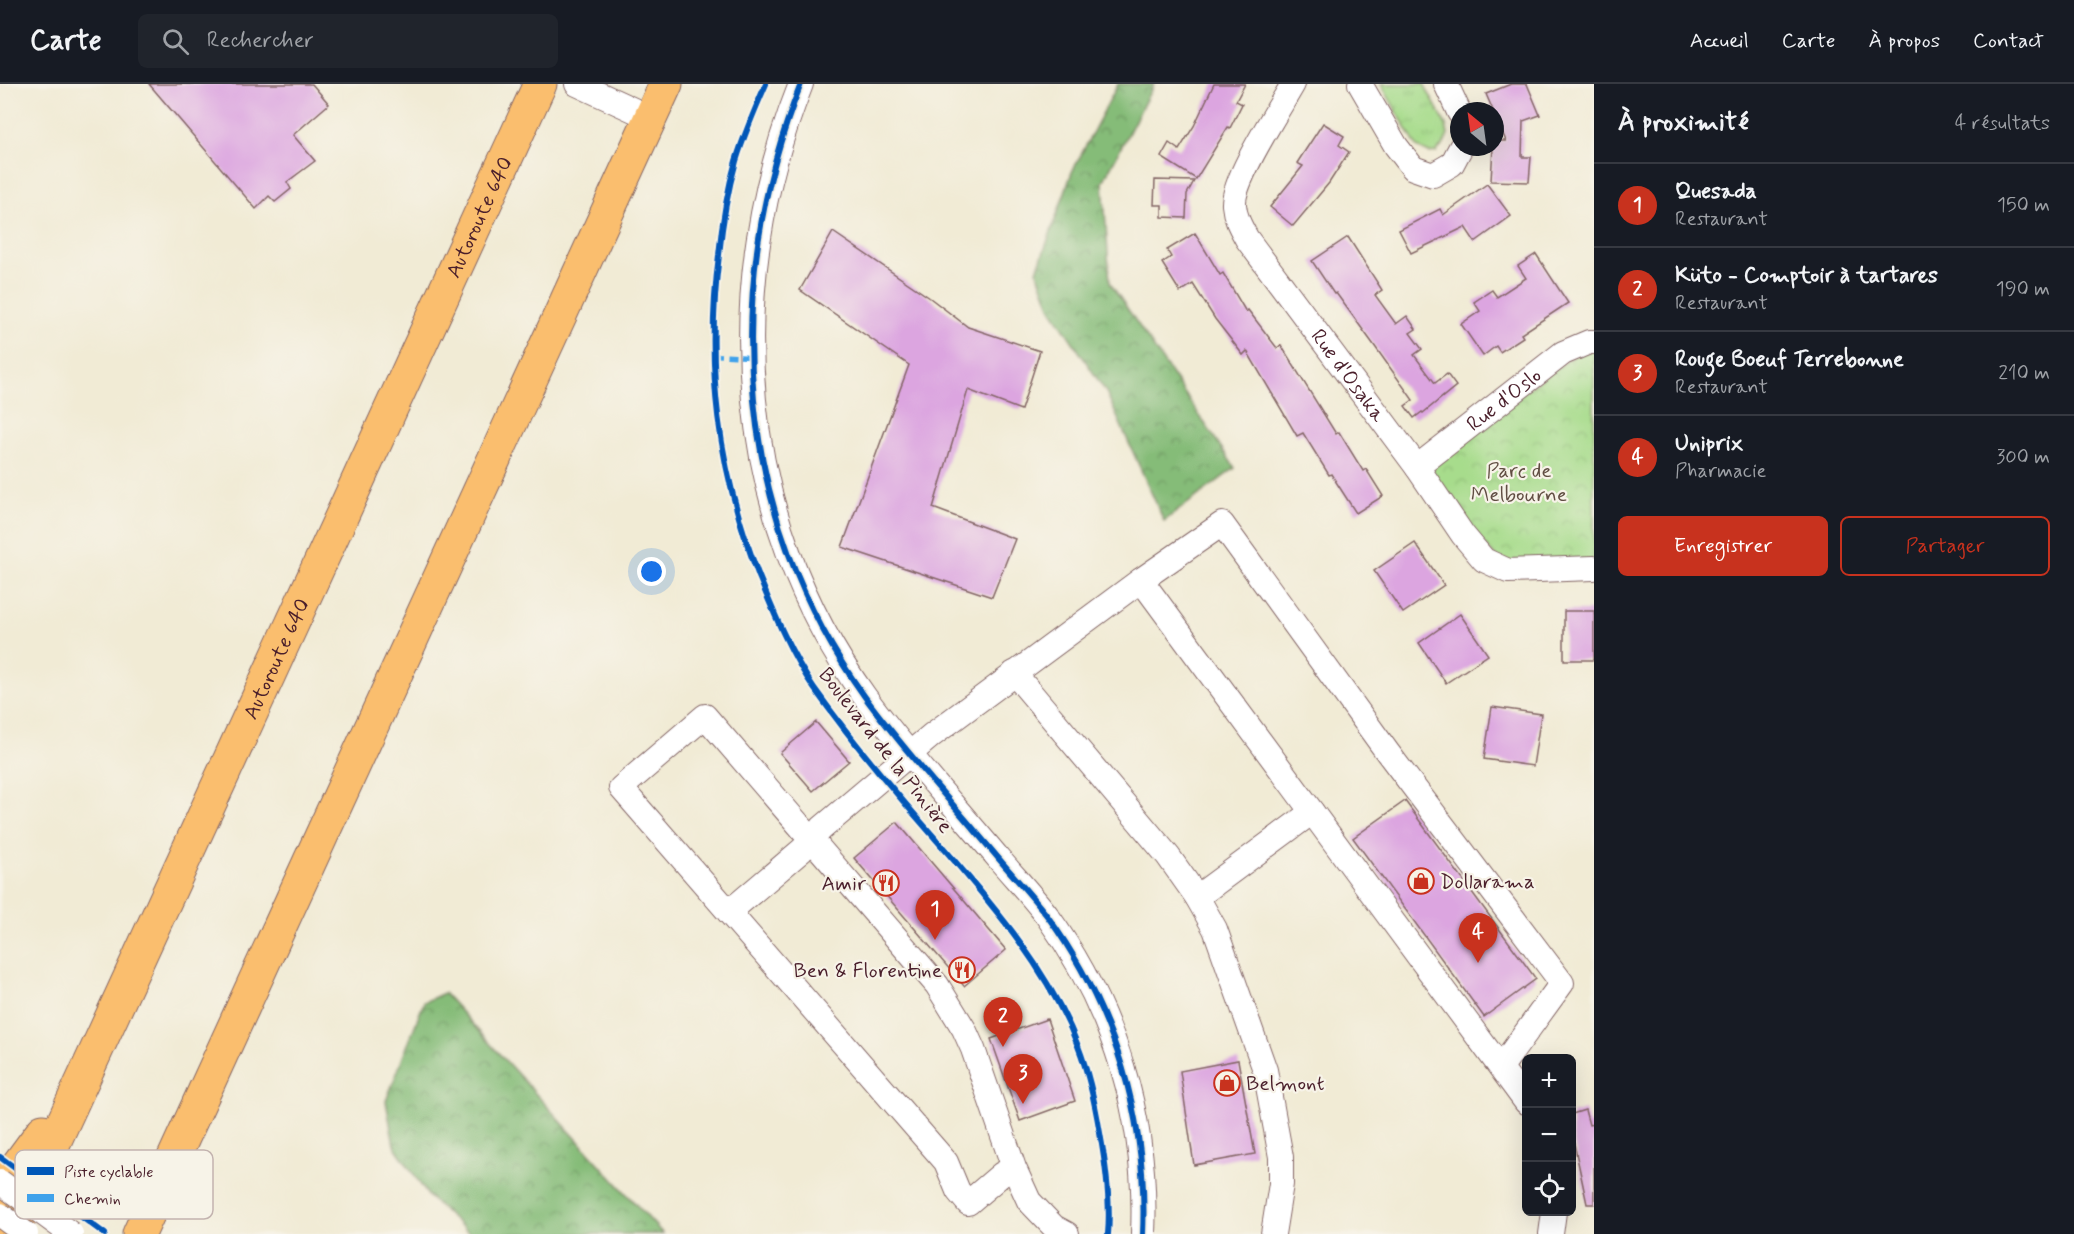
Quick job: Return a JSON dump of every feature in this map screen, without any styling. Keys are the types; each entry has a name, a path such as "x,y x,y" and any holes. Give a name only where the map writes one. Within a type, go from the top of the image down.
{"highway":[{"name":"Autoroute 640","path":"50,1150 540,84"},
{"path":"178,1150 666,84"},
{"path":"28,1150 87,1068"},
{"path":"0,1194 15,1169"},
{"name":"Autoroute 640","path":"12,1234 19,1219"},
{"path":"139,1234 146,1219"}],"street":[{"path":"577,84 651,118"},
{"name":"Boulevard de la Pinière","path":"801,84 774,162 762,215 750,300 750,350 757,428 778,518 790,557 807,597 854,680 910,753 1046,915 1076,961 1097,1000 1119,1052 1136,1120 1142,1166 1143,1234"},
{"name":"Rue d'Osaka","path":"1293,84 1244,168 1233,202 1236,219 1247,239 1416,467 1463,536 1484,560 1508,571 1594,568"},
{"path":"1360,84 1396,146 1413,168 1432,174 1452,164 1456,156"},
{"path":"1446,84 1454,102"},
{"name":"Rue d'Oslo","path":"1416,467 1563,353 1594,342"},
{"path":"729,912 910,753 1014,673 1222,524 1388,753 1562,983 1501,1067"},
{"path":"1141,580 1522,1095"},
{"path":"1014,673 1168,856 1197,897 1215,929 1265,1070 1281,1157 1281,1184 1273,1234"},
{"path":"1014,1168 1002,1174 968,1203 958,1191 946,1162 621,788 705,716 928,974 948,1001 973,1049 1014,1168 1029,1201 1054,1227 1067,1234"},
{"path":"1197,897 1312,812"},
{"path":"0,1182 15,1193"},
{"path":"0,1215 26,1234"},
{"path":"1551,1234 1553,1216"},
{"path":"51,1219 71,1234"}],"green space":[{"path":"1118,84 1154,84 1103,182 1110,283 1235,468 1164,521 1106,392 1051,309 1037,271 1072,172"},
{"path":"1381,84 1424,84 1446,125 1448,135 1444,144 1436,152 1429,153 1417,147"},
{"name":"Parc de Melbourne","path":"1594,342 1594,568 1508,571 1417,467"},
{"path":"444,993 663,1234 470,1234 429,1197 394,1145 386,1101 424,1002"}],"building":[{"path":"149,84 312,84 329,104 293,135 315,161 287,182 291,189 275,202 269,196 256,209"},
{"path":"1214,84 1245,84 1236,101 1242,104 1230,128 1228,127 1196,179 1161,157 1169,143 1179,150 1194,126"},
{"path":"1511,84 1527,84 1540,115 1523,121 1522,157 1531,157 1529,182 1491,181 1492,156 1504,156 1504,141 1506,141 1504,102 1489,102 1486,94"},
{"path":"1323,123 1344,136 1339,145 1349,152 1329,183 1293,226 1270,207 1303,166 1297,163"},
{"path":"1155,180 1194,181 1187,194 1186,218 1162,217 1162,205 1154,205"},
{"path":"1487,184 1511,216 1475,242 1465,227 1411,253 1399,230 1440,209 1443,215"},
{"path":"833,232 930,298 968,327 1040,351 1021,410 968,390 933,508 1015,539 992,597 842,547 909,365 800,290"},
{"path":"1195,233 1220,275 1223,273 1246,312 1248,310 1277,348 1281,345 1336,434 1339,432 1363,471 1366,469 1383,496 1356,513 1303,433 1297,436 1247,351 1243,355 1215,319 1193,284 1180,292 1162,263 1171,257 1167,250"},
{"path":"1348,237 1382,290 1375,295 1396,324 1407,316 1416,329 1410,333 1422,349 1414,355 1435,383 1447,374 1456,386 1414,418 1405,406 1413,400 1312,261"},
{"path":"1536,254 1568,303 1521,334 1523,337 1500,352 1496,346 1483,356 1461,324 1480,311 1474,302 1492,290 1497,297 1526,278 1518,266"},
{"path":"1415,543 1444,585 1403,613 1374,571"},
{"path":"1564,611 1594,611 1594,660 1564,660"},
{"path":"1460,614 1488,655 1446,683 1419,643"},
{"path":"1492,707 1541,714 1533,766 1484,759"},
{"path":"816,722 849,761 813,791 780,753"},
{"path":"1405,801 1536,979 1484,1017 1353,838"},
{"path":"897,822 1006,950 964,986 854,858"},
{"path":"1047,1019 1075,1101 1020,1121 991,1039"},
{"path":"1238,1060 1255,1154 1194,1165 1180,1071"},
{"path":"1585,1110 1589,1125 1594,1124 1594,1204 1587,1204 1576,1153 1576,1113"}],"marked path":[{"path":"713,355 750,357"}],"cycle path":[{"path":"766,84 736,161 730,184 715,297 714,337 718,417 724,456 744,535 783,632 814,688 872,764 996,910 1051,989 1078,1046 1091,1089 1104,1158 1109,1209 1108,1234"},
{"path":"801,84 775,161 759,240 751,320 754,399 766,477 789,554 822,627 865,697 914,759 1048,917 1072,953 1092,990 1109,1028 1133,1108 1140,1149 1143,1234"},
{"path":"0,1157 15,1168"},
{"path":"85,1219 105,1234"}],"place":[{"name":"Dollarama","path":"1421,881"},
{"name":"Amir","path":"886,883"},
{"name":"Quesada","path":"935,940"},
{"name":"Uniprix","path":"1478,963"},
{"name":"Ben & Florentine","path":"962,970"},
{"name":"Küto - Comptoir à tartares","path":"1003,1047"},
{"name":"Belmont","path":"1227,1083"},
{"name":"Rouge Boeuf Terrebonne","path":"1023,1104"}]}
